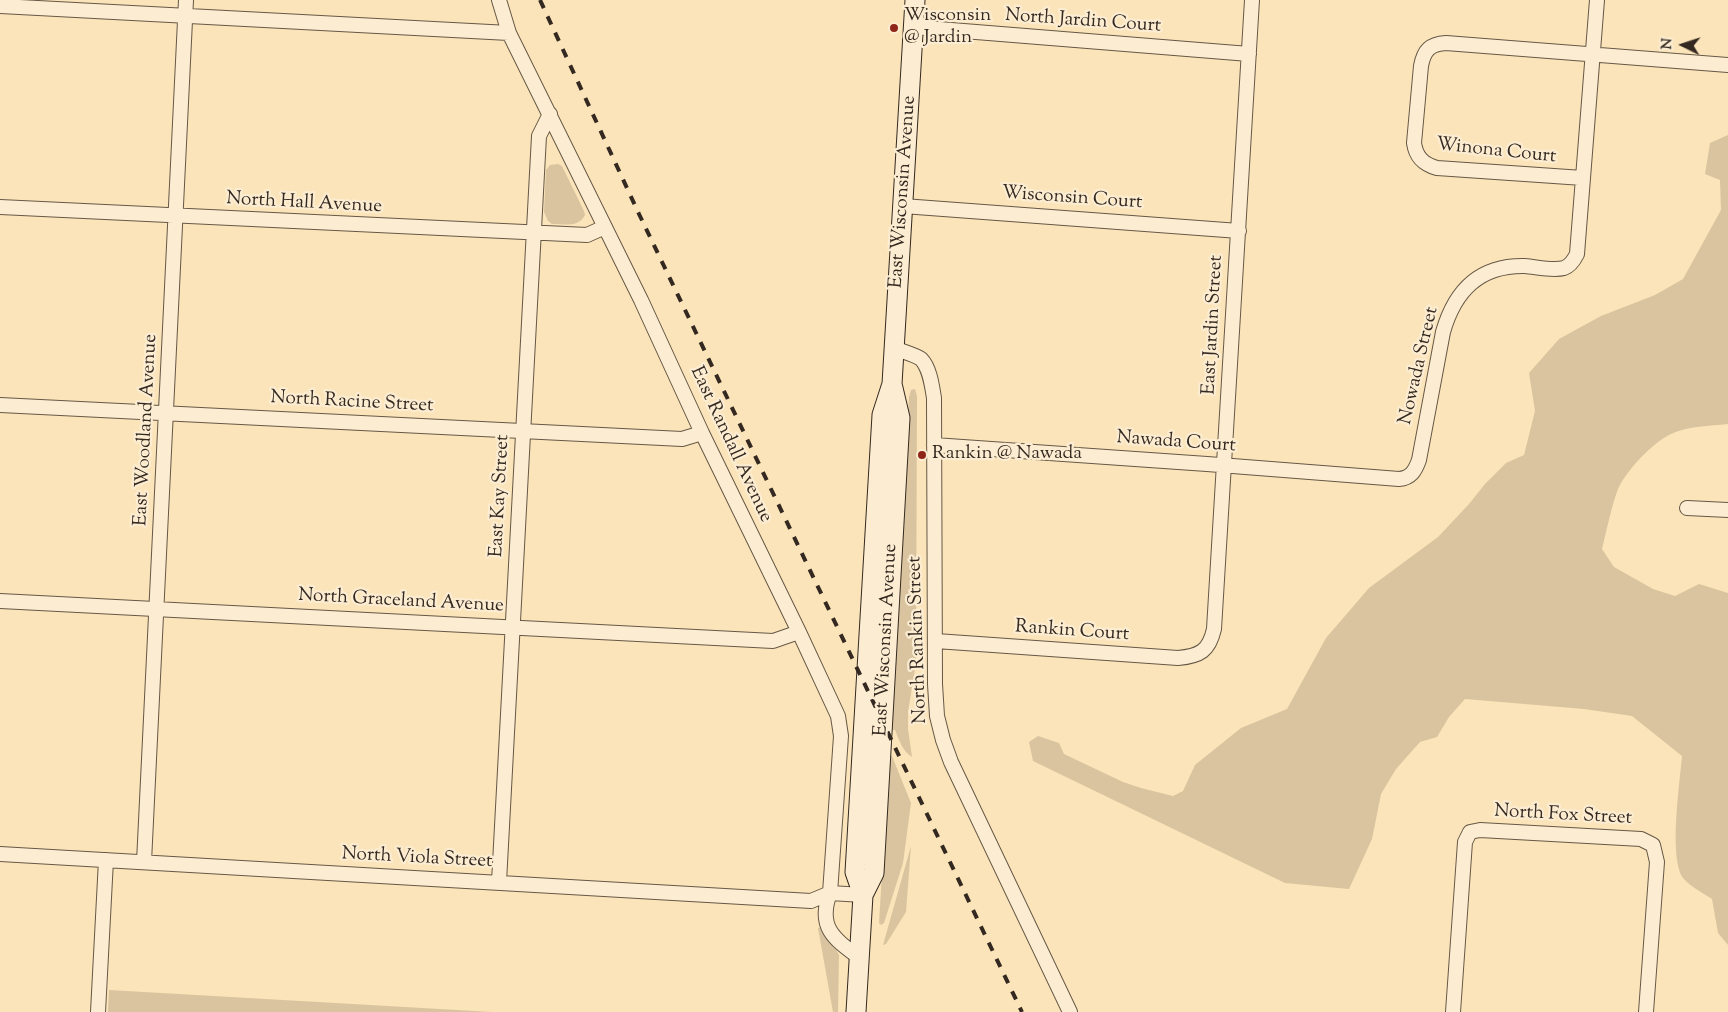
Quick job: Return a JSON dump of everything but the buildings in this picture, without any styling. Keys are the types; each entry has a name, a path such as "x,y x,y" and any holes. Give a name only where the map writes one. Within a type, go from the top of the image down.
{"main road":[{"name":"East Wisconsin Avenue","path":"856,1012 863,895 874,873 900,418 892,384 915,0"}],"street":[{"name":"East Woodland Avenue","path":"144,862 177,216 186,0"},
{"name":"East Randall Avenue","path":"499,0 509,33 606,227 702,433 838,716 841,736 830,892 826,905 827,923"},
{"name":"East Jardin Street","path":"1204,650 1208,648 1214,628 1252,0"},
{"path":"1583,178 1597,0"},
{"path":"0,6 509,33"},
{"name":"North Jardin Court","path":"914,27 1249,54"},
{"name":"Winona Court","path":"1583,178 1437,168 1428,166 1420,160 1415,152 1414,143 1420,66 1426,49 1435,43 1728,65"},
{"name":"East Kay Street","path":"499,882 539,136 550,114"},
{"name":"Nowada Street","path":"1412,474 1419,460 1443,332 1449,312 1456,299 1481,276 1496,269 1524,266 1564,268 1570,264 1574,260 1578,244 1583,178"},
{"name":"Wisconsin Court","path":"903,206 1239,231"},
{"name":"North Hall Avenue","path":"0,207 534,234 587,235 606,227"},
{"name":"North Rankin Street","path":"894,348 921,359 929,373 934,398 936,703 943,740 964,789 1070,1012"},
{"name":"North Racine Street","path":"0,405 682,439 702,433"},
{"name":"Nawada Court","path":"934,444 1225,465 1399,480 1407,478 1412,474"},
{"path":"1687,508 1728,510"},
{"name":"North Graceland Avenue","path":"0,601 513,626 773,641 799,632"},
{"name":"Rankin Court","path":"936,641 1178,658 1192,657 1204,650"},
{"name":"North Fox Street","path":"1453,1012 1465,842 1470,832 1480,830 1641,839 1653,845 1657,862 1646,1012"},
{"name":"North Viola Street","path":"0,854 811,901 830,892"},
{"path":"98,1012 106,860"},
{"path":"830,892 863,895"},
{"path":"811,901 827,923 834,937 860,958"}],"shaded area":[{"path":"1728,135 1728,424 1678,431 1656,443 1627,474 1618,489 1602,549 1614,567 1653,589 1675,596 1699,584 1728,593 1728,945 1718,933 1712,899 1687,882 1679,870 1676,820 1682,756 1632,716 1584,709 1465,699 1449,717 1437,737 1420,742 1396,769 1381,794 1372,839 1349,889 1285,883 1033,761 1029,742 1038,736 1059,743 1064,754 1123,782 1173,796 1183,791 1195,765 1241,728 1287,709 1326,638 1369,588 1438,537 1506,463 1524,455 1535,411 1529,373 1559,339 1601,316 1655,295 1683,279 1721,210 1720,180 1705,174 1710,143"},
{"path":"558,164 562,166 584,211 585,215 575,224 552,224 548,221 544,212 546,170 550,165"},
{"path":"915,389 917,396 916,663 908,712 908,729 912,757 904,749 890,724 909,397 911,390"},
{"path":"892,756 911,803 903,863 884,923 881,925 879,923 889,757"},
{"path":"911,846 906,912 886,944 883,945"},
{"path":"823,926 839,955 838,1012 833,1012 818,928"},
{"path":"109,990 492,1012 108,1012"}],"railway":[{"path":"540,0 639,214 1022,1012"}],"place":[{"name":"Wisconsin @ Jardin","path":"894,28"},
{"name":"Rankin @ Nawada","path":"922,455"}]}
